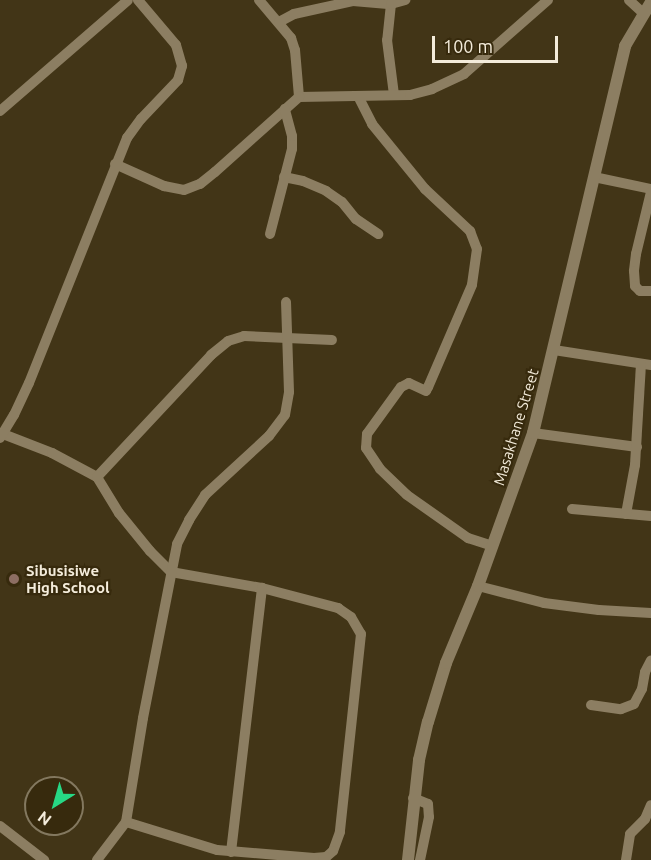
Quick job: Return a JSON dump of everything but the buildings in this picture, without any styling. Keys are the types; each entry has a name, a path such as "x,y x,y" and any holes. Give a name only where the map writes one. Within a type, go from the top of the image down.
{"street":[{"path":"0,111 128,0"},
{"path":"259,0 291,38 295,50 299,97"},
{"path":"279,22 294,14 353,2 391,4 405,0"},
{"path":"115,164 164,186 184,190 200,184 299,97 410,95 432,89 464,74 548,0"},
{"path":"629,0 643,13"},
{"path":"126,822 201,847 231,852 326,857 333,851 340,832 361,634 351,617 338,608 262,588 171,572 150,551 119,513 97,477 52,453 1,436 29,382 127,138 141,119 178,80 182,66 176,45 142,2"},
{"name":"Masakhane Street","path":"408,860 418,760 438,688 493,546 533,433 625,46 651,2"},
{"path":"391,4 387,40 394,95"},
{"path":"357,96 372,124 425,189 470,231 476,241 477,249 472,285 432,381 426,391 409,383 395,393 367,434 366,448 380,469 407,495 460,533 493,546"},
{"path":"270,234 292,149 292,136 285,109"},
{"path":"284,177 303,181 326,191 342,202 356,219 378,234"},
{"path":"594,177 651,191 634,271 635,286 640,291 651,291"},
{"path":"97,860 126,822 177,544 205,495 269,436 283,419 289,392 286,302"},
{"path":"97,477 211,355 228,341 244,336 332,340"},
{"path":"554,350 646,364 637,447 626,514"},
{"path":"533,433 637,447"},
{"path":"572,509 651,516"},
{"path":"478,586 544,603 599,610 651,613"},
{"path":"231,852 262,588"},
{"path":"591,705 621,709 634,704 642,689 645,672 651,660"},
{"path":"413,798 428,804 429,817 420,860"},
{"path":"626,860 630,834 634,827 645,819 651,806"},
{"path":"0,826 44,860"}],"place":[{"name":"Sibusisiwe High School","path":"14,579"}]}
